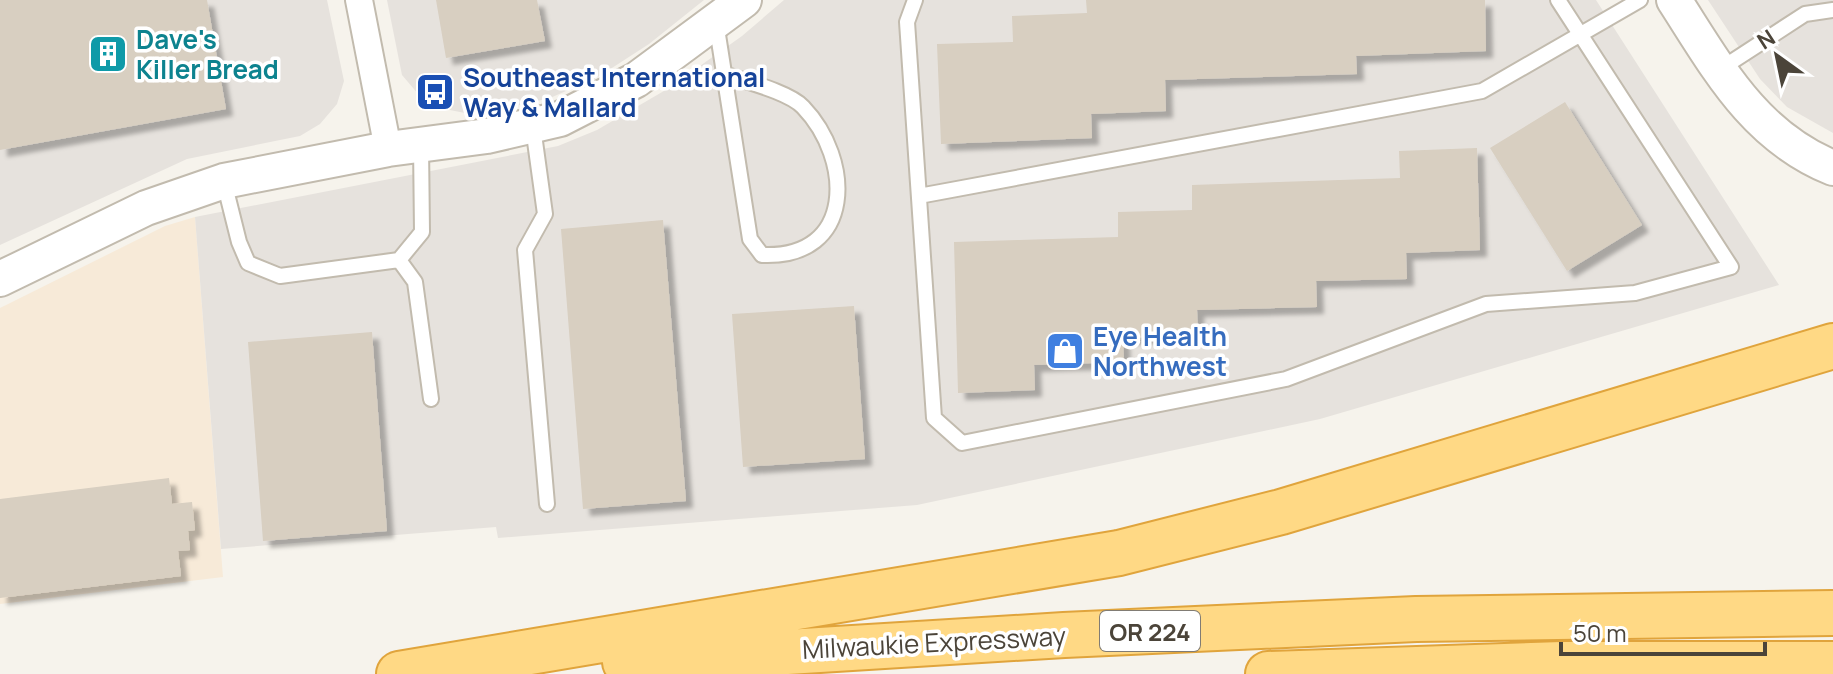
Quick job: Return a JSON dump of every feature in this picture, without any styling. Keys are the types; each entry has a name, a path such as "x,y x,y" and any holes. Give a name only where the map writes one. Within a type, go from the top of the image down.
{"highway":[{"path":"399,674 1119,553 1309,504 1833,346"},
{"name":"Milwaukie Expressway","path":"467,674 716,655 1416,619 1833,613"},
{"path":"1486,674 1562,664"},
{"path":"1268,674 1562,664 1833,664"}],"street":[{"path":"359,0 404,147"},
{"path":"0,279 146,208 224,181 404,147 533,127 610,96 659,65 744,0"},
{"path":"1674,0 1719,70 1761,124 1792,148 1833,168"}],"lane":[{"path":"915,0 907,22 934,418 962,443 1286,379 1486,304 1635,293 1731,267 1558,0"},
{"path":"919,196 1482,91 1640,0"},
{"path":"1719,70 1805,14 1833,10"},
{"path":"716,21 724,74 750,239 762,255 781,256 813,243 834,222 840,188 827,139 801,104 724,74"},
{"path":"533,127 545,214 525,250 547,504"},
{"path":"224,181 239,242 248,263 280,276 399,260 422,232 404,147"},
{"path":"399,260 415,282 431,399"}],"shaded area":[{"path":"0,0 327,0 344,81 337,104 320,124 300,136 187,159 0,245"},
{"path":"387,0 704,0 649,44 598,77 550,98 494,111 465,113 440,108 419,95 402,75"},
{"path":"784,0 1596,0 1779,285 1320,419 917,505 498,538 496,527 221,549 195,217 558,146 597,130 669,88 742,36"},
{"path":"1708,0 1833,0 1833,133 1787,107 1760,79"},
{"path":"195,217 223,577 0,604 0,308 165,226"}],"building":[{"name":"Dave's Killer Bread","path":"0,0 207,0 226,109 0,150"},
{"path":"436,0 537,0 545,41 446,58"},
{"path":"1086,0 1485,0 1486,51 1356,56 1357,74 1165,80 1166,111 1091,114 1092,138 941,144 937,44 1013,42 1012,16 1087,13"},
{"path":"1565,102 1642,225 1567,271 1490,148"},
{"path":"1477,148 1480,250 1406,253 1407,279 1316,281 1317,307 1197,310 1198,335 1123,338 1124,362 1034,365 1035,390 958,393 954,242 1118,237 1118,212 1192,210 1192,185 1400,178 1399,151"},
{"path":"663,220 686,501 583,509 561,229"},
{"path":"854,306 865,459 743,467 732,314"},
{"path":"372,332 387,531 263,541 248,342"},
{"path":"169,478 172,504 192,502 195,530 188,531 190,550 178,551 181,576 0,598 0,499"}],"place":[{"name":"Dave's Killer Bread","path":"108,54"},
{"name":"Southeast International Way & Mallard","path":"435,92"},
{"name":"Eye Health Northwest","path":"1065,351"}]}
